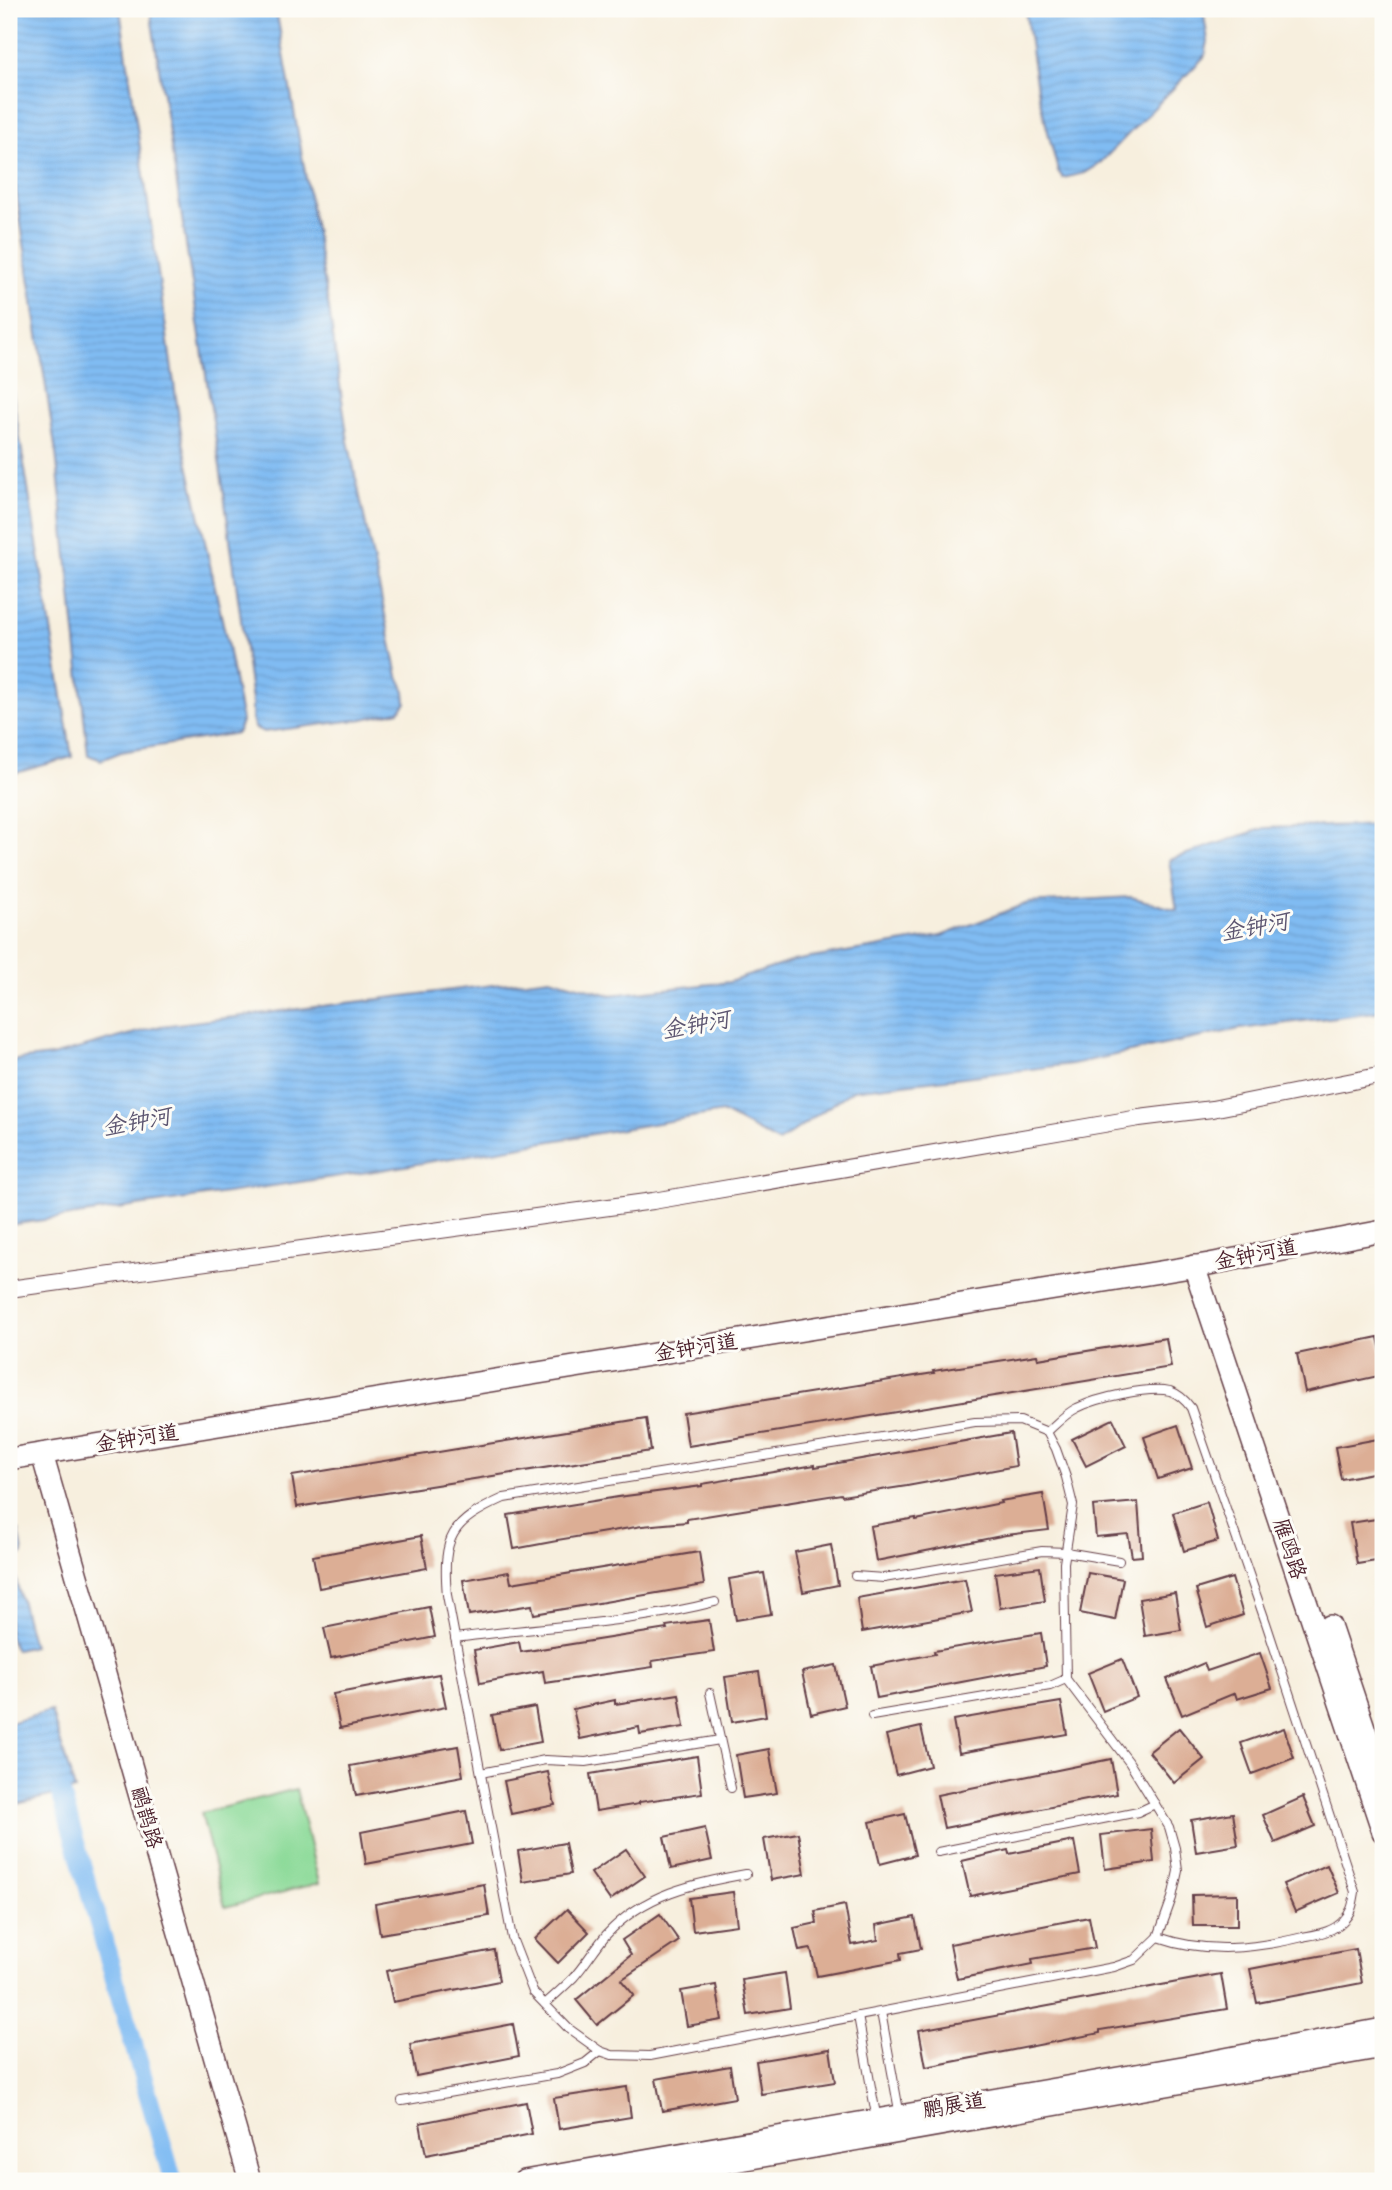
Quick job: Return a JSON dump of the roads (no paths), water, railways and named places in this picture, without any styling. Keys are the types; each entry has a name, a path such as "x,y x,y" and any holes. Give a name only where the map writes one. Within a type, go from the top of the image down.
{"street":[{"path":"9,1289 653,1201 1139,1118 1212,1109 1383,1074"},
{"name":"金钟河道","path":"9,1459 1202,1265 1383,1231"},
{"name":"雁鸥路","path":"1202,1265 1383,1784"},
{"name":"雁鸥路","path":"1202,1265 1383,1832"},
{"name":"鹂鹊路","path":"42,1454 250,2181"},
{"name":"鹏展道","path":"620,2181 1383,2029"},
{"name":"鹏展道","path":"901,2124 1383,2047"},
{"name":"鹏展道","path":"524,2181 879,2128"}],"lane":[{"path":"1047,1432 1075,1408 1096,1400 1129,1394 1156,1390 1172,1392 1184,1399 1191,1408 1355,1892 1353,1909 1342,1923 1329,1931 1265,1946 1219,1950 1179,1944 1158,1937"},
{"path":"1020,1421 1047,1432 1063,1468 1073,1505 1066,1552 1066,1679 1129,1762 1169,1827 1175,1848 1178,1871 1158,1937 1134,1960 1114,1967 650,2056 612,2055 600,2050 568,2028 533,1992 512,1938 455,1638 445,1566 448,1544 459,1524 478,1510 504,1498 975,1422 1020,1421"},
{"path":"855,1576 884,1578 1042,1551 1119,1561"},
{"path":"455,1638 521,1628 569,1627 688,1609 715,1602"},
{"path":"872,1716 1050,1686 1066,1679"},
{"path":"710,1693 731,1788"},
{"path":"481,1773 545,1760 586,1762 720,1740"},
{"path":"937,1852 1138,1812 1155,1804"},
{"path":"545,2004 573,1978 606,1936 626,1916 660,1896 686,1885 746,1874"},
{"path":"881,2012 901,2124"},
{"path":"858,2016 879,2128"},
{"path":"402,2101 557,2074 585,2063 600,2050"}],"water":[{"path":"9,9 120,9 181,432 242,722 237,733 121,752 101,760 88,755 56,453 9,145"},
{"path":"150,9 276,9 328,302 348,441 398,676 405,691 406,703 399,711 363,719 264,732 255,728 222,480"},
{"path":"1025,9 1203,9 1208,41 1205,56 1100,163 1084,173 1063,178 1058,171 1037,89"},
{"path":"9,372 72,757 9,775"},
{"name":"金钟河","path":"1383,824 1383,1011 1240,1029 1072,1064 853,1090 778,1142 722,1112 381,1170 9,1225 9,1061 52,1056 161,1026 550,978 610,995 729,982 793,961 941,936 1028,903 1131,897 1177,910 1169,860 1264,828"},
{"path":"19,1531 23,1553 12,1564 33,1646 16,1650 9,1636 9,1535"},
{"path":"51,1711 75,1790 9,1806 9,1723"}],"waterway":[{"path":"61,1793 173,2181"}]}
